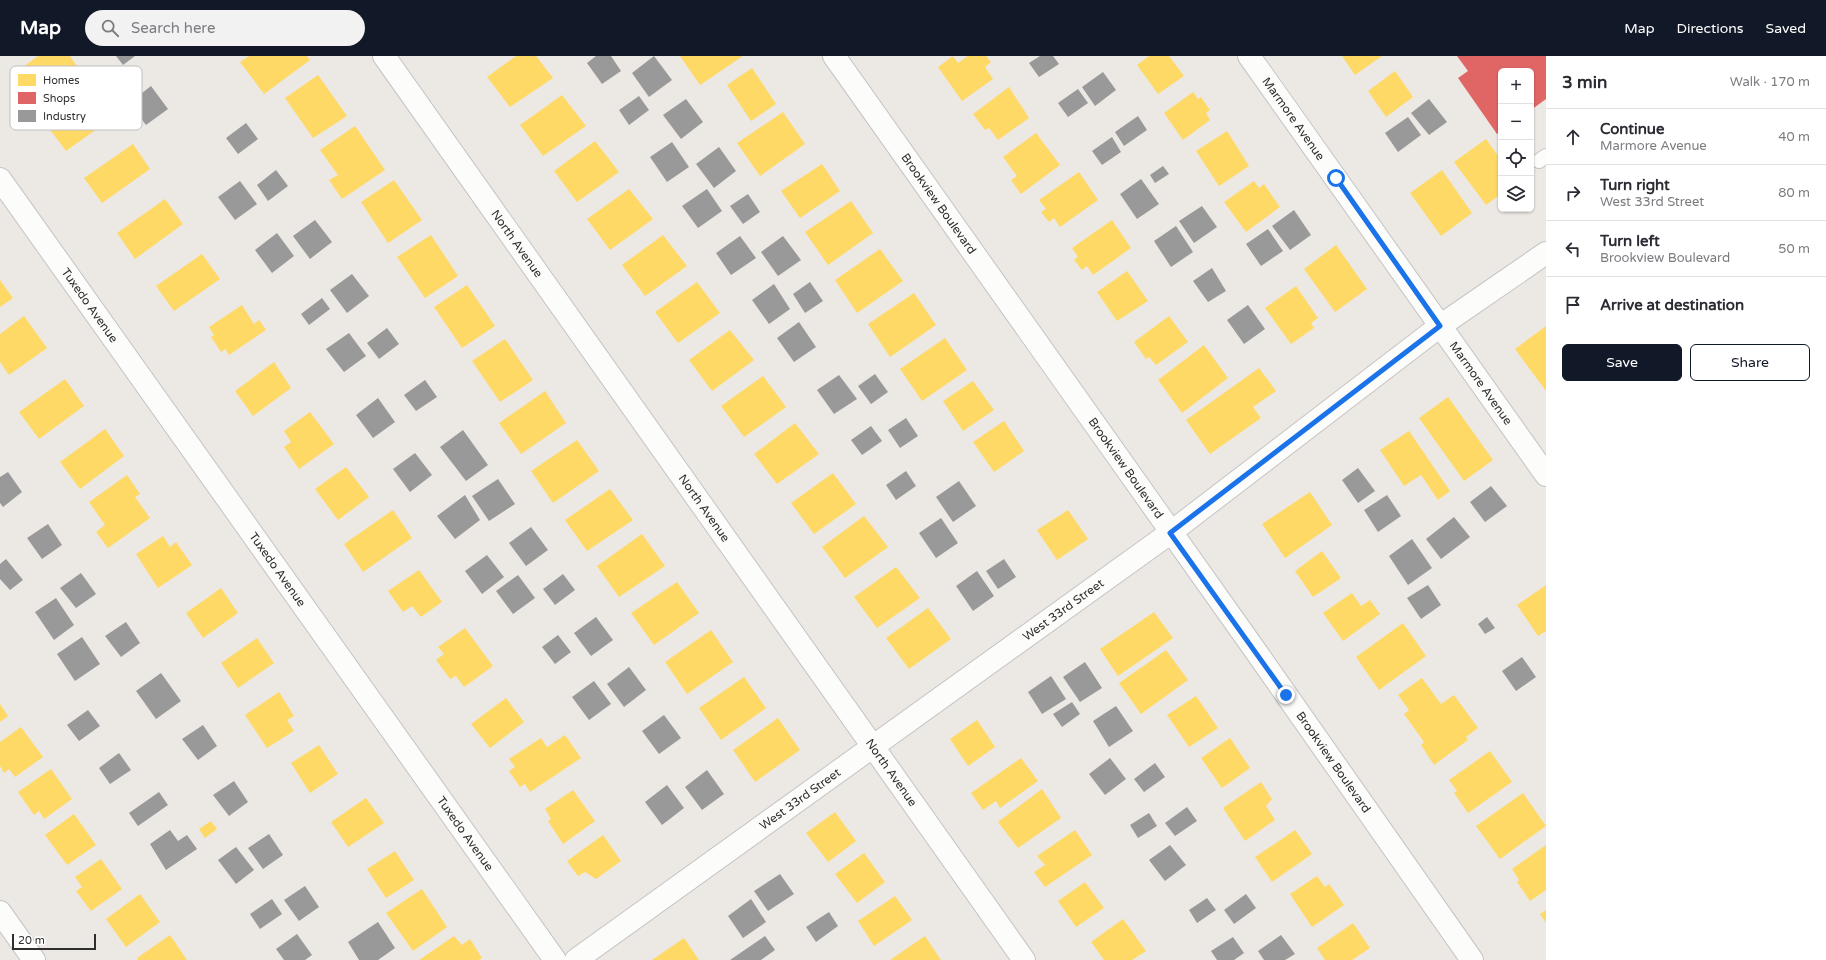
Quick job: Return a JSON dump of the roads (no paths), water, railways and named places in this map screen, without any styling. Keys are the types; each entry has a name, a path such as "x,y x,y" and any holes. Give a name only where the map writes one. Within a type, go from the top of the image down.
{"street":[{"name":"North Avenue","path":"384,56 1024,960"},
{"name":"Brookview Boulevard","path":"834,56 1170,533 1266,665 1472,960"},
{"name":"Marmore Avenue","path":"1249,56 1546,475"},
{"name":"Tuxedo Avenue","path":"0,179 555,960"},
{"name":"West 33rd Street","path":"576,960 1170,533 1440,326 1546,253"},
{"path":"0,912 34,960"}]}
